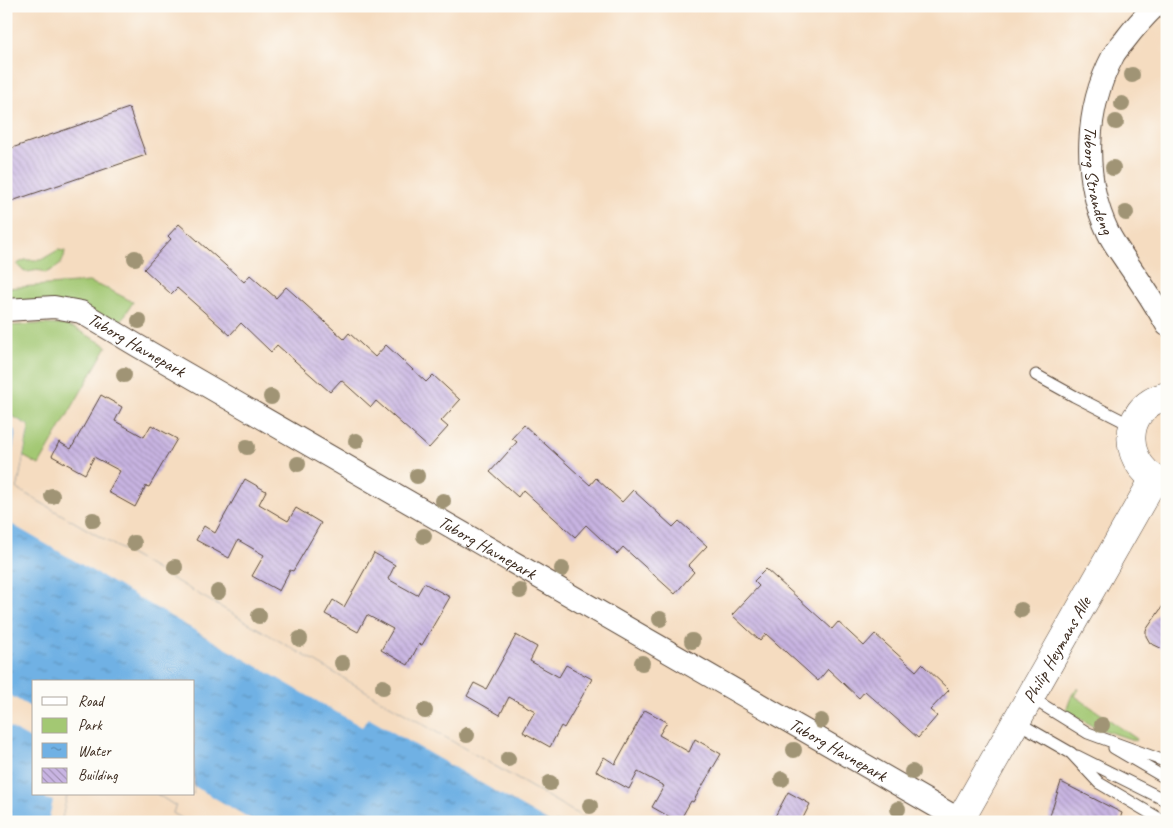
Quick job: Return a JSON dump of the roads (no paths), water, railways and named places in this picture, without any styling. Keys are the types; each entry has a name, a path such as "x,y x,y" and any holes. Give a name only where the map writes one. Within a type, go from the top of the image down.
{"street":[{"name":"Tuborg Strandeng","path":"1155,6 1140,21 1114,54 1099,88 1094,109 1089,155 1098,208 1108,234 1145,288 1167,325"},
{"name":"Tuborg Havnepark","path":"6,310 54,307 81,312 959,821"},
{"path":"1160,482 1142,470 1134,456 1131,441 1133,426 1139,414 1148,404 1160,397 1167,396"},
{"name":"Philip Heymans Alle","path":"959,821 1030,697 1160,482"}],"lane":[{"path":"1036,376 1133,426"},
{"path":"1030,697 1167,779"},
{"path":"1017,722 1167,801"},
{"path":"1088,733 1167,762"},
{"path":"1071,752 1099,783 1165,822"}],"water":[{"path":"6,413 29,426 17,489 591,822 189,822 173,813 176,806 160,796 195,796 195,680 32,680 32,796 67,796 61,822 6,822"}]}
